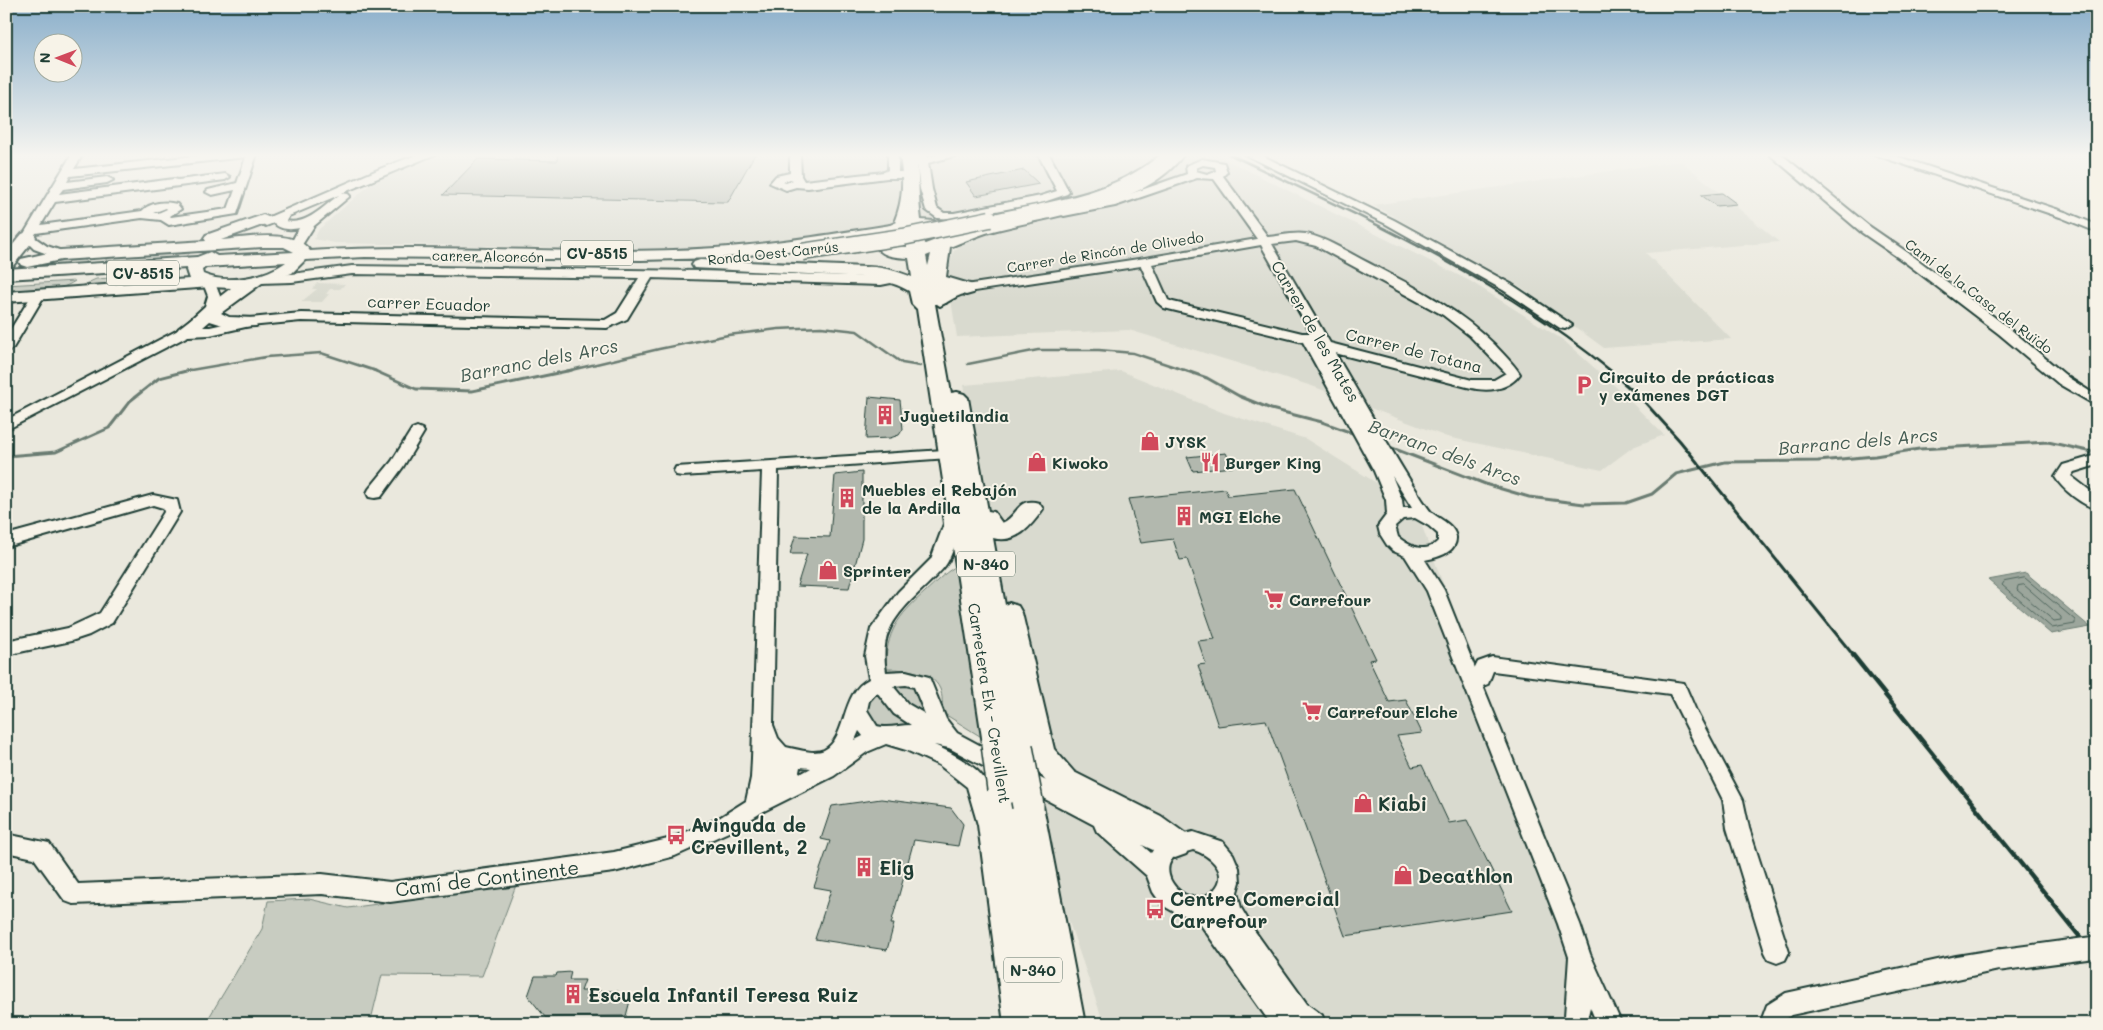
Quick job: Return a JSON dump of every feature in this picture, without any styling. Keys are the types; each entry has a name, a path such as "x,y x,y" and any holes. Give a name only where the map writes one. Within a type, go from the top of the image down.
{"highway":[{"name":"Carretera Elx - Crevillent","path":"911,202 942,248 938,258 935,279 940,302 936,332"},
{"name":"Ronda Oest Carrús","path":"928,228 979,230 1095,202"},
{"name":"Carretera Elx - Crevillent","path":"928,228 917,253 936,332 1007,746"},
{"path":"928,228 917,253 890,251 884,248 882,243 884,237 928,228"},
{"path":"860,276 890,251"},
{"path":"860,276 903,280 918,288 921,304 936,332"},
{"path":"935,279 951,286 966,289"},
{"name":"Carretera Elx - Crevillent","path":"945,388 1016,798 1024,916 1041,1024"},
{"path":"955,450 972,453 1041,754 1064,781 1150,825 1173,845"},
{"path":"986,518 994,530 1012,531 1031,509"},
{"name":"Carretera Elx - Crevillent","path":"1016,798 1040,868 1067,1024"},
{"path":"1040,868 1062,930 1084,1024"}],"main road":[{"name":"Ronda Oest Carrús","path":"7,263 61,256 263,242 298,254 359,259 612,262 735,259 802,252 903,237 1064,202"},
{"path":"209,283 198,279 198,266 218,245 264,221"},
{"path":"153,250 196,242 264,221"},
{"name":"Ronda Oest Carrús","path":"6,282 96,272 198,266 298,254 407,251 683,254 782,247 928,228"},
{"path":"7,263 30,233"},
{"name":"Ronda Oest Carrús","path":"198,266 221,252 263,242"},
{"name":"Ronda Oest Carrús","path":"281,272 298,254"},
{"name":"Ronda Oest Carrús","path":"42,296 76,286 96,272 103,263 99,259 61,256"},
{"name":"Ronda Oest Carrús","path":"6,297 42,296 259,279 318,264 359,259"},
{"path":"612,262 860,276"},
{"name":"Ronda Oest Carrús","path":"7,263 96,272"},
{"path":"185,332 237,292 259,279"},
{"path":"212,313 216,318 224,321 250,322"}],"street":[{"path":"49,202 30,233 33,244 61,256"},
{"path":"162,211 166,202"},
{"path":"162,211 169,221 233,212 236,202"},
{"path":"264,221 313,202"},
{"path":"264,221 314,202"},
{"path":"298,254 298,239 314,220 336,202"},
{"path":"928,228 932,210 930,202"},
{"path":"928,228 958,216 1028,202"},
{"name":"Carrer de les Mates","path":"1032,218 1101,207 1117,202"},
{"name":"Carrer de les Mates","path":"1227,202 1259,243 1326,346 1394,500 1395,516"},
{"path":"1349,202 1390,222 1507,287 1565,325"},
{"name":"Camí de la Casa del Ruïdo","path":"1832,202 1865,229 1997,325 2064,381 2097,402"},
{"path":"2022,202 2097,229"},
{"path":"30,233 145,214 149,210 162,211"},
{"path":"285,214 280,219 280,223 284,226 292,226 314,220"},
{"name":"Carrer de Rincón de Olivedo","path":"940,302 951,294 966,289 1296,237 1306,238 1320,243 1380,274 1448,312 1475,333 1509,367 1513,374 1508,380 1496,384"},
{"name":"Carrer de les Mates","path":"1259,243 1309,339 1425,516"},
{"name":"Carrer de Totana","path":"1145,262 1164,302 1169,305 1309,339 1326,346 1472,384 1486,386 1496,384"},
{"name":"carrer Alcorcón","path":"259,279 292,278 352,270 860,276"},
{"name":"carrer Ecuador","path":"185,332 216,330 250,322 301,317 607,324 622,316 648,274"},
{"path":"6,426 185,332 211,307 214,296 209,283"},
{"path":"6,348 42,296"},
{"path":"6,331 23,322"},
{"path":"375,493 398,464 417,432"},
{"path":"682,471 770,466 955,450 952,524 939,562 904,596 880,629 874,656 879,682 901,709 955,742 1091,815 1152,841 1173,845 1193,841 1206,844 1217,850 1225,859 1230,870 1230,882 1226,892 1218,901 1209,906 1186,906 1175,902 1166,894 1160,885 1157,864 1162,854 1173,845"},
{"path":"2090,462 2068,469 2063,477 2074,488 2097,504"},
{"path":"770,466 761,720 771,756 779,775 797,779"},
{"path":"6,541 152,500 171,504 172,512 106,618 95,626 78,633 6,648"},
{"path":"1409,513 1425,516 1441,525 1447,537 1446,543 1434,552 1411,552 1389,538 1386,526 1395,516 1409,513"},
{"path":"1411,552 1435,590 1569,924 1579,955 1611,1022"},
{"path":"1434,552 1435,590"},
{"path":"1471,681 1481,679 1485,667 1492,664 1677,688 1688,714 1733,800 1738,828 1777,952"},
{"path":"879,682 904,678 914,678 922,682 938,723 955,742"},
{"name":"Camí de Continente","path":"6,843 41,850 73,894 322,884 390,892 614,862 675,847 726,824 824,762 833,755 844,741 864,691 879,682"},
{"path":"857,710 871,732 912,743 946,759 976,782 989,825 1016,1024"},
{"name":"Camí de Continente","path":"797,779 838,763 860,746 892,733 918,733 955,742"},
{"path":"771,756 807,761 823,760 833,755"},
{"path":"755,804 761,778 771,756"},
{"path":"1091,815 1157,870"},
{"path":"1226,892 1230,911 1246,938 1299,1012 1313,1024"},
{"path":"1201,907 1286,1024"},
{"path":"1024,916 1024,1024"},
{"path":"1772,1024 1775,1013 1786,1005 1956,966 2097,947"},
{"path":"1574,1020 1579,998 1579,955"},
{"path":"1574,1020 1589,1013 1611,1022"}],"shaded area":[{"path":"350,202 1051,202 993,216 839,235 665,250 335,243 314,239 319,229"},
{"path":"1102,202 1312,202 1470,281 1563,340 1616,387 1664,435 1633,447 1602,470 1447,437 1312,386 1129,330 957,337 947,275 953,252 966,239 982,232"},
{"path":"1394,202 1731,202 1779,242 1646,253 1731,339 1604,348 1521,287 1373,205"},
{"path":"194,249 183,259 109,264 103,255"},
{"path":"82,259 89,264 12,269 38,261"},
{"path":"169,274 185,283 70,291 96,279"},
{"path":"75,281 51,290 6,293 6,285"},
{"path":"317,283 345,284 340,289 330,289 326,294 329,294 322,302 301,302 317,289 312,289"},
{"path":"1121,371 1224,413 1306,439 1415,507 1477,677 1610,1024 1104,1024 1057,887 964,385"},
{"path":"955,567 983,738 943,713 940,689 931,678 916,672 885,669 888,644 895,626 901,617 915,601"},
{"path":"891,683 910,686 918,691 926,716 895,696"},
{"path":"875,689 884,704 917,727 886,728 872,722 868,717 866,704 869,696"},
{"path":"516,885 482,976 382,975 370,1024 205,1024 262,929 268,901 309,899 348,908"}],"water":[{"path":"2026,573 2090,627 2051,634 1988,580"}],"building":[{"path":"1711,202 1734,202 1737,204 1716,206"},
{"name":"Juguetilandia","path":"869,397 900,400 903,429 899,435 890,438 866,439"},
{"name":"Burger King","path":"1226,453 1233,467 1193,471 1187,457"},
{"path":"862,472 862,539 849,588 797,586 807,554 790,554 795,536 830,537 835,475"},
{"name":"Carrefour Elche","path":"1225,489 1228,496 1295,489 1376,659 1369,660 1389,702 1406,700 1422,733 1397,736 1412,767 1422,765 1449,823 1467,820 1512,911 1345,936 1266,720 1218,726 1198,665 1206,664 1198,641 1215,639 1187,559 1180,560 1173,539 1141,543 1128,499"},
{"name":"Elig","path":"881,799 951,808 963,824 958,846 914,840 891,924 894,924 887,950 815,939 831,890 814,887 830,841 821,839 832,806"},
{"name":"Escuela Infantil Teresa Ruiz","path":"571,972 569,980 585,980 581,991 618,991 617,997 631,997 626,1016 545,1017 528,996 535,976 556,976 557,973"}],"waterway":[{"name":"Barranc dels Arcs","path":"567,371 728,335 778,329 821,327 857,331 902,363 920,366"},
{"name":"Barranc dels Arcs","path":"968,364 1038,350 1099,350 1133,353 1184,370"},
{"name":"Barranc dels Arcs","path":"188,370 266,357 321,353 373,370"},
{"name":"Barranc dels Arcs","path":"6,456 56,452 109,428 130,401 159,378 188,370"},
{"name":"Barranc dels Arcs","path":"373,370 416,389 472,391 572,370"},
{"name":"Barranc dels Arcs","path":"1184,370 1207,378 1239,396 1271,409 1322,422 1355,434"},
{"name":"Barranc dels Arcs","path":"1387,446 1488,485 1529,497 1584,504 1626,503 1652,494 1676,474 1725,462 1818,461 1875,456 1919,449 2048,442 2097,453"}],"railway":[{"path":"1331,202 1427,251 1522,306 1567,337 1611,371"},
{"path":"1609,370 1641,398 1680,441 1854,656"},
{"path":"1853,655 2097,958"}],"place":[{"name":"Circuito de prácticas y exámenes DGT","path":"1584,385"},
{"name":"Juguetilandia","path":"885,415"},
{"name":"JYSK","path":"1150,441"},
{"name":"Kiwoko","path":"1037,462"},
{"name":"Burger King","path":"1210,462"},
{"name":"Muebles el Rebajón de la Ardilla","path":"847,498"},
{"name":"MGI Elche","path":"1184,516"},
{"name":"Sprinter","path":"828,570"},
{"name":"Carrefour","path":"1274,599"},
{"name":"Carrefour Elche","path":"1312,711"},
{"name":"Kiabi","path":"1363,803"},
{"name":"Avinguda de Crevillent, 2","path":"676,835"},
{"name":"Elig","path":"864,867"},
{"name":"Decathlon","path":"1403,875"},
{"name":"Centre Comercial Carrefour","path":"1155,909"},
{"name":"Escuela Infantil Teresa Ruiz","path":"573,994"}]}
